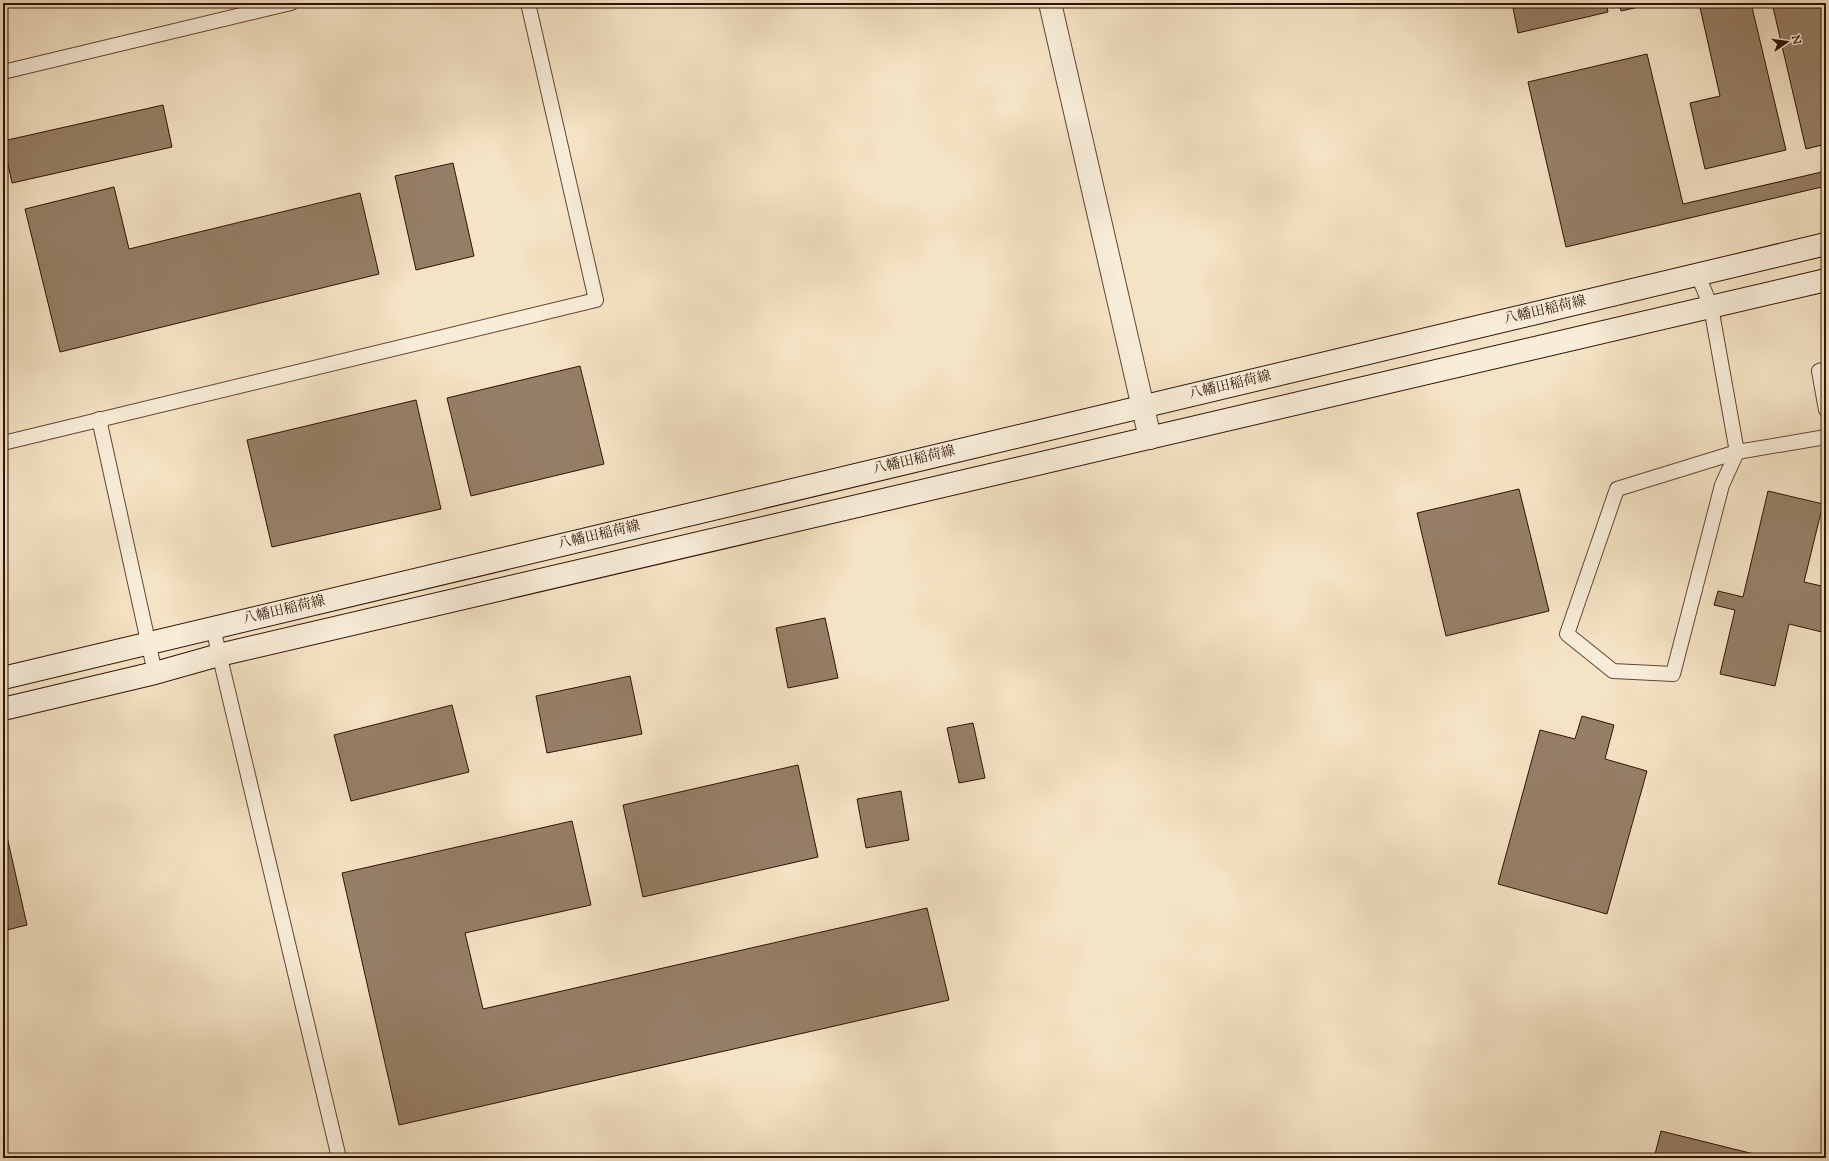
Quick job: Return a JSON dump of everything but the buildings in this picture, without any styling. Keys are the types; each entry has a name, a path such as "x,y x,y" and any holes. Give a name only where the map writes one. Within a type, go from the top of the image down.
{"main road":[{"path":"1050,3 1150,438"},
{"name":"八幡田稲荷線","path":"3,678 1826,244"},
{"name":"八幡田稲荷線","path":"3,709 155,673 219,655 1826,280"}],"lane":[{"path":"3,72 291,3"},
{"path":"3,443 596,300 528,3"},
{"path":"1698,275 1711,307 1736,452 1722,485 1673,674 1613,671 1567,634 1617,489 1736,452 1826,437"},
{"path":"1826,370 1819,371 1826,410"},
{"path":"99,419 155,673"},
{"path":"213,628 339,1158"}]}
